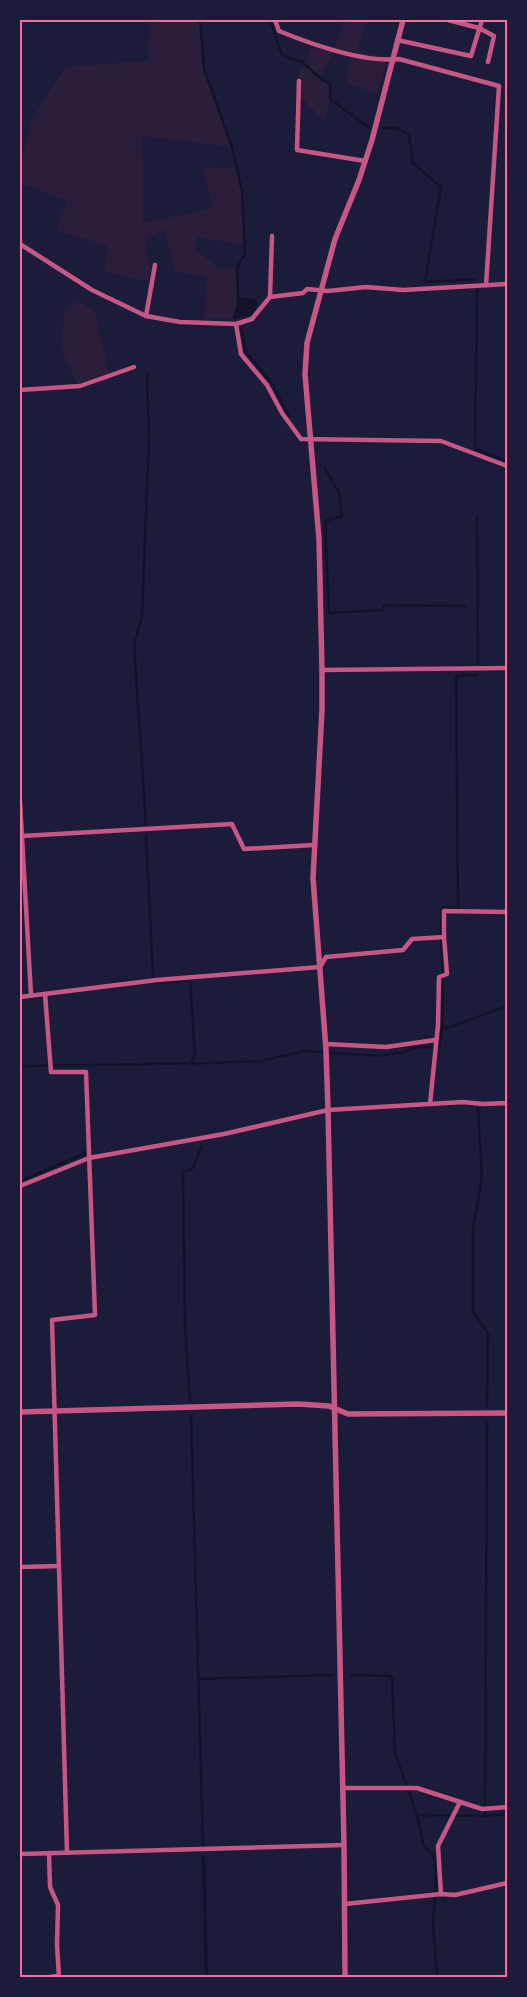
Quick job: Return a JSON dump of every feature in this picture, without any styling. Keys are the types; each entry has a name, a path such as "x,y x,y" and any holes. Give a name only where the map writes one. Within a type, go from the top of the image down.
{"street":[{"path":"275,20 279,31 314,45 382,61 399,59 499,86 486,285"},
{"path":"345,1977 343,1788 328,1110 326,1050 313,878 313,845 322,710 319,539 306,374 307,350 312,318 335,239 365,161 403,20"},
{"path":"448,20 479,28 494,36 488,62"},
{"path":"398,40 471,56 482,20"},
{"path":"299,81 297,150 365,161"},
{"path":"20,244 92,290 146,316 180,322 236,324 252,319 270,297 272,236"},
{"path":"146,316 155,265"},
{"path":"270,297 303,292 307,288 320,290 366,287 403,290 507,284"},
{"path":"236,324 242,354 267,385 282,413 301,439 441,441 507,466"},
{"path":"20,390 80,386 134,366"},
{"path":"322,670 507,668"},
{"path":"20,802 31,995"},
{"path":"22,836 232,824 244,849 313,845"},
{"path":"430,1104 438,1025 439,977 447,974 444,911 507,912"},
{"path":"320,967 326,957 403,950 412,939 444,937"},
{"path":"20,997 157,980 320,967"},
{"path":"45,994 51,1072 86,1072 95,1315 52,1320 67,1853"},
{"path":"326,1050 435,1043"},
{"path":"20,1186 88,1158 224,1134 328,1110 463,1102 483,1104 507,1103"},
{"path":"20,1412 298,1404 321,1405 348,1414 507,1413"},
{"path":"20,1567 59,1566"},
{"path":"343,1788 417,1788 482,1809 507,1807"},
{"path":"441,1894 438,1846 460,1802"},
{"path":"20,1854 344,1845"},
{"path":"49,1854 50,1887 58,1905 58,1977 50,1977"},
{"path":"345,1904 441,1894 455,1895 507,1883"}],"shaded area":[{"path":"149,20 200,20 204,69 232,147 142,136 143,223 213,208 202,167 237,168 242,191 244,245 197,237 195,249 220,270 237,267 238,297 233,319 204,319 207,277 175,271 165,230 145,238 150,268 149,282 105,271 107,246 57,230 67,201 20,183 20,167 32,120 65,67 148,61"},
{"path":"343,20 367,20 357,50 387,58 377,94 345,82 350,59 334,53 320,77 330,84 330,99 325,122 297,93 296,80 311,48 334,52"},
{"path":"238,297 254,299 258,303 252,315 233,319"},
{"path":"79,302 95,313 109,373 77,383 61,349 65,306"},
{"path":"202,1855 205,1855 208,1977 205,1977"}],"waterway":[{"path":"200,20 204,69 232,147 242,191 245,253 237,267 238,297"},
{"path":"270,20 282,55 302,62 330,84 330,99 370,128"},
{"path":"384,128 396,128 409,135 413,163 441,187 425,282 475,279"},
{"path":"477,290 475,449 507,461"},
{"path":"241,327 246,352 273,385 289,417"},
{"path":"146,825 134,645 142,616 149,436 147,374"},
{"path":"325,468 339,493 342,516 325,521 329,613 383,610 384,605 465,606"},
{"path":"477,517 478,664"},
{"path":"441,935 442,907 458,908 456,676 477,675"},
{"path":"146,835 153,976"},
{"path":"441,941 443,980 442,1029"},
{"path":"154,983 190,980 195,1055 190,1063"},
{"path":"20,1066 260,1061 306,1051 378,1056 405,1052 415,1048 439,1047 442,1030 507,1006"},
{"path":"478,1109 482,1177 473,1229 473,1312 488,1333 487,1406"},
{"path":"190,1401 185,1326 183,1172 193,1168 202,1146"},
{"path":"20,1181 86,1153"},
{"path":"191,1415 203,1845"},
{"path":"485,1816 487,1423"},
{"path":"198,1679 332,1675"},
{"path":"351,1675 392,1676 395,1753 417,1815"},
{"path":"437,1977 433,1922 436,1890 435,1858 424,1846 417,1815 485,1816 507,1814"}]}
